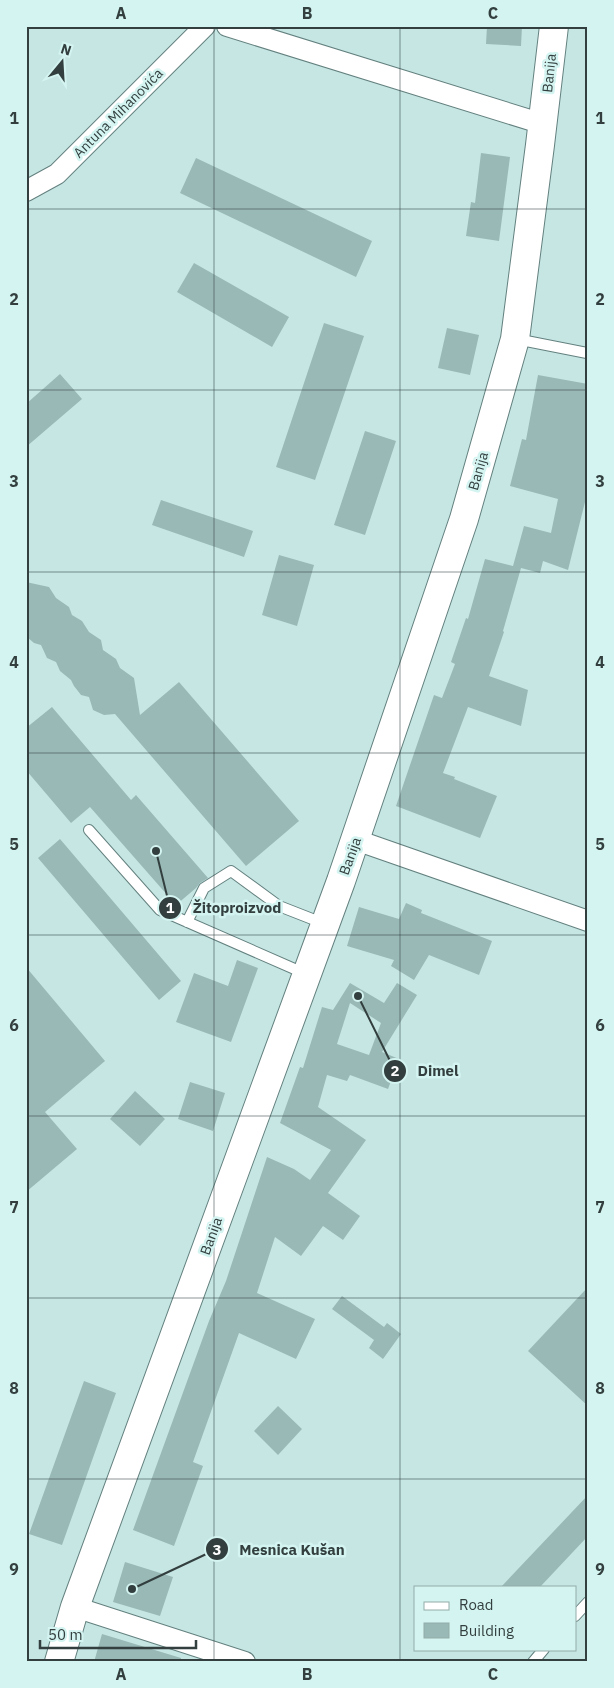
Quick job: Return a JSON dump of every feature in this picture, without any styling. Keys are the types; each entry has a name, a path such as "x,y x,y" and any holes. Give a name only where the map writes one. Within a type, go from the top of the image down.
{"main road":[{"name":"Banija","path":"59,1662 75,1607 356,840 464,519 514,338 543,124 554,26"}],"street":[{"name":"Antuna Mihanovića","path":"26,191 57,174 205,26"},
{"path":"227,26 543,124"},
{"path":"356,840 588,921"},
{"path":"75,1607 245,1662"}],"lane":[{"path":"514,338 587,353"},
{"path":"89,830 160,910 307,974"},
{"path":"188,922 204,888 231,871 279,906 326,924"},
{"path":"576,1615 588,1602"},
{"path":"533,1662 543,1650"}],"building":[{"path":"487,26 522,26 521,46 486,44"},
{"path":"481,153 510,157 499,241 466,236 471,202 475,203"},
{"path":"196,158 372,241 356,277 180,193"},
{"path":"194,263 289,317 272,347 177,292"},
{"path":"324,323 364,336 315,480 276,467"},
{"path":"447,328 479,335 470,375 438,368"},
{"path":"60,374 82,399 26,447 26,404"},
{"path":"538,375 588,384 588,490 568,570 543,561 540,573 521,568 504,632 489,676 528,690 521,726 468,707 443,773 497,796 480,838 396,806 434,695 442,698 455,664 451,662 466,618 468,619 485,559 513,566 524,526 551,533 558,499 510,486 522,439 526,440"},
{"path":"365,431 396,441 365,535 334,525"},
{"path":"161,500 253,531 244,557 152,525"},
{"path":"279,555 314,565 297,626 262,615"},
{"path":"26,582 49,587 56,598 69,607 72,615 82,621 89,632 101,640 103,650 116,659 120,668 134,678 140,715 179,682 299,821 246,866 115,714 104,715 93,710 89,697 81,695 71,680 60,671 56,662 47,658 41,645 34,643 27,637"},
{"path":"52,707 131,800 136,795 208,878 176,905 90,807 71,823 26,770 26,728"},
{"path":"60,839 181,981 159,1000 38,858"},
{"path":"406,903 422,910 421,913 492,941 479,975 429,955 414,980 391,966 394,960 347,946 359,907 399,919"},
{"path":"237,960 258,968 231,1042 176,1022 194,973 228,986"},
{"path":"26,967 105,1061 45,1112 77,1149 26,1192"},
{"path":"350,983 384,1003 397,983 417,995 382,1052 399,1059 388,1089 350,1075 347,1081 327,1075 318,1107 366,1140 328,1193 360,1216 343,1240 323,1226 301,1256 275,1237 257,1293 315,1319 296,1359 239,1333 193,1462 203,1466 174,1546 133,1530 209,1321 226,1281 267,1157 294,1169 310,1180 331,1150 280,1123 300,1067 303,1068 322,1007 333,1010","holes":["350,1003 381,1023 369,1055 337,1044"]},
{"path":"190,1082 225,1093 213,1131 178,1119"},
{"path":"135,1091 165,1119 140,1146 110,1119"},
{"path":"588,1287 588,1406 528,1351"},
{"path":"342,1296 384,1327 387,1323 401,1334 383,1359 369,1348 374,1340 332,1309"},
{"path":"84,1381 116,1393 62,1545 29,1534"},
{"path":"278,1406 302,1429 278,1455 254,1431"},
{"path":"588,1495 588,1536 541,1586 502,1586"},
{"path":"125,1562 173,1577 160,1616 113,1602"},
{"path":"102,1634 181,1658 181,1662 94,1662"}],"place":[{"name":"Žitoproizvod","path":"156,851"},
{"name":"Dimel","path":"358,996"},
{"name":"Mesnica Kušan","path":"132,1589"}]}
